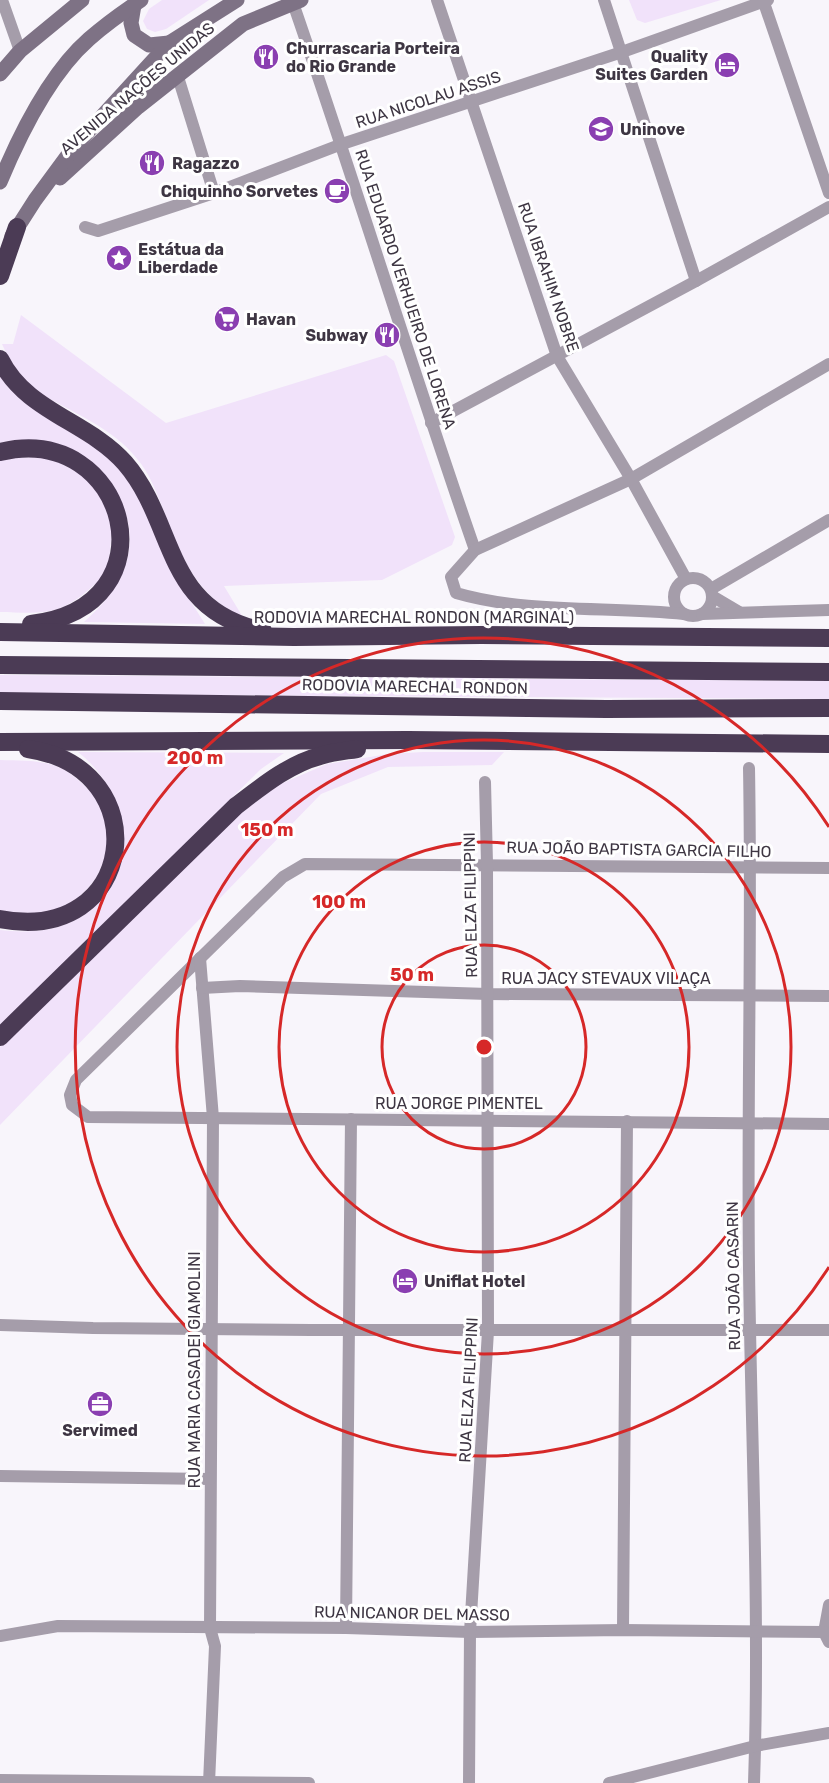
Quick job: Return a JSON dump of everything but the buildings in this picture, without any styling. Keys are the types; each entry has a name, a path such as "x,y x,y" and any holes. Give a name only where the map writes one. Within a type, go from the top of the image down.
{"highway":[{"path":"0,276 17,228"},
{"path":"0,359 11,377 40,405 109,448 124,462 145,493 177,566 187,583 200,597 214,609 241,624 294,638"},
{"path":"0,452 38,448 53,451 81,464 92,473 109,495 116,508 121,538 121,552 114,572 105,588 87,607 50,622 0,630"},
{"name":"RODOVIA MARECHAL RONDON (MARGINAL)","path":"0,630 294,638 481,635 829,638"},
{"name":"RODOVIA MARECHAL RONDON","path":"0,665 829,672"},
{"name":"RODOVIA MARECHAL RONDON","path":"0,701 606,709 829,708"},
{"path":"0,743 408,740 829,744"},
{"path":"0,1037 216,824 280,774 319,756 408,740"},
{"path":"0,743 42,751 64,759 82,770 96,784 106,799 113,815 117,836 111,868 103,884 86,904 65,916 48,921 28,922 0,919"}],"main road":[{"path":"0,74 20,51 82,0"},
{"name":"AVENIDA NAÇÕES UNIDAS","path":"0,257 35,200 95,122 169,43 237,0"},
{"name":"AVENIDA NAÇÕES UNIDAS","path":"35,200 138,107 243,24 297,2"},
{"path":"137,3 131,23 134,35 149,45 169,43"},
{"path":"0,182 20,134 66,65 88,40 137,3"}],"street":[{"path":"2,0 20,51"},
{"name":"RUA IBRAHIM NOBRE","path":"437,0 557,356 631,479 686,579"},
{"path":"604,0 696,281"},
{"path":"765,1 829,193"},
{"name":"RUA NICOLAU ASSIS","path":"85,227 98,231 214,193 342,144 622,52 765,1"},
{"name":"RUA EDUARDO VERHUEIRO DE LORENA","path":"297,2 431,423 476,550"},
{"path":"178,77 214,193"},
{"path":"431,423 829,207"},
{"path":"829,364 631,479 476,550 451,577 456,593 479,600 507,604 655,611 697,616 739,612 829,610"},
{"path":"711,593 829,520"},
{"path":"684,614 675,605 677,586 686,579 700,578 711,593 739,612"},
{"path":"702,614 711,605 711,593"},
{"path":"655,611 674,599"},
{"name":"RUA JOÃO CASARIN","path":"749,768 751,867 747,1123 757,1630 754,1783"},
{"name":"RUA ELZA FILIPPINI","path":"470,1783 470,1632 488,1330 489,1120 485,782"},
{"name":"RUA JOÃO BAPTISTA GARCIA FILHO","path":"200,958 283,877 305,864 829,868"},
{"name":"RUA MARIA CASADEI GIAMOLINI","path":"200,958 213,1118 210,1628 215,1646 209,1782"},
{"name":"RUA JORGE PIMENTEL","path":"200,958 75,1080 70,1095 72,1105 88,1117 829,1124"},
{"name":"RUA JACY STEVAUX VILAÇA","path":"202,988 240,986 616,996 749,994 829,996"},
{"path":"346,1628 351,1119"},
{"path":"622,1630 627,1121"},
{"path":"0,1320 15,1325"},
{"path":"0,1325 349,1330 829,1330"},
{"path":"0,1476 210,1479"},
{"path":"826,1637 829,1605"},
{"name":"RUA NICANOR DEL MASSO","path":"0,1636 58,1626 346,1628 470,1632 757,1630 826,1637"},
{"path":"609,1783 755,1746 829,1733"},
{"path":"0,1780 309,1783"}],"shaded area":[{"path":"162,0 209,0 166,29 155,32 147,29 143,21 149,9"},
{"path":"629,0 721,0 645,23 637,20"},
{"path":"21,315 166,423 386,355 394,361 455,537 452,545 382,580 224,586 244,619 212,597 190,570 151,481 142,465 130,451 102,428 37,392 17,372 2,344 13,344"},
{"path":"0,375 113,460 134,486 181,586 205,624 84,622 119,581 129,549 126,514 112,486 89,461 39,443 16,441 0,443"},
{"path":"48,457 89,478 113,519 108,572 79,598 58,609 37,613 0,612 0,458"},
{"path":"0,675 829,681 829,699 0,694"},
{"path":"78,752 284,753 261,769 0,1025 0,930 39,930 59,927 77,919 98,903 113,883 121,861 123,837 119,814 110,791 96,770"},
{"path":"504,752 492,765 388,767 321,794 0,1125 0,1047 224,826 278,785 327,764 388,754"},
{"path":"0,760 40,762 63,769 86,787 104,811 107,844 99,873 79,897 66,905 39,913 0,912"}],"place":[{"name":"Churrascaria Porteira do Rio Grande","path":"266,57"},
{"name":"Quality Suites Garden","path":"727,65"},
{"name":"Uninove","path":"601,129"},
{"name":"Ragazzo","path":"152,163"},
{"name":"Chiquinho Sorvetes","path":"337,191"},
{"name":"Estátua da Liberdade","path":"119,258"},
{"name":"Havan","path":"227,319"},
{"name":"Subway","path":"387,335"},
{"name":"Uniflat Hotel","path":"405,1281"},
{"name":"Servimed","path":"100,1404"}]}
